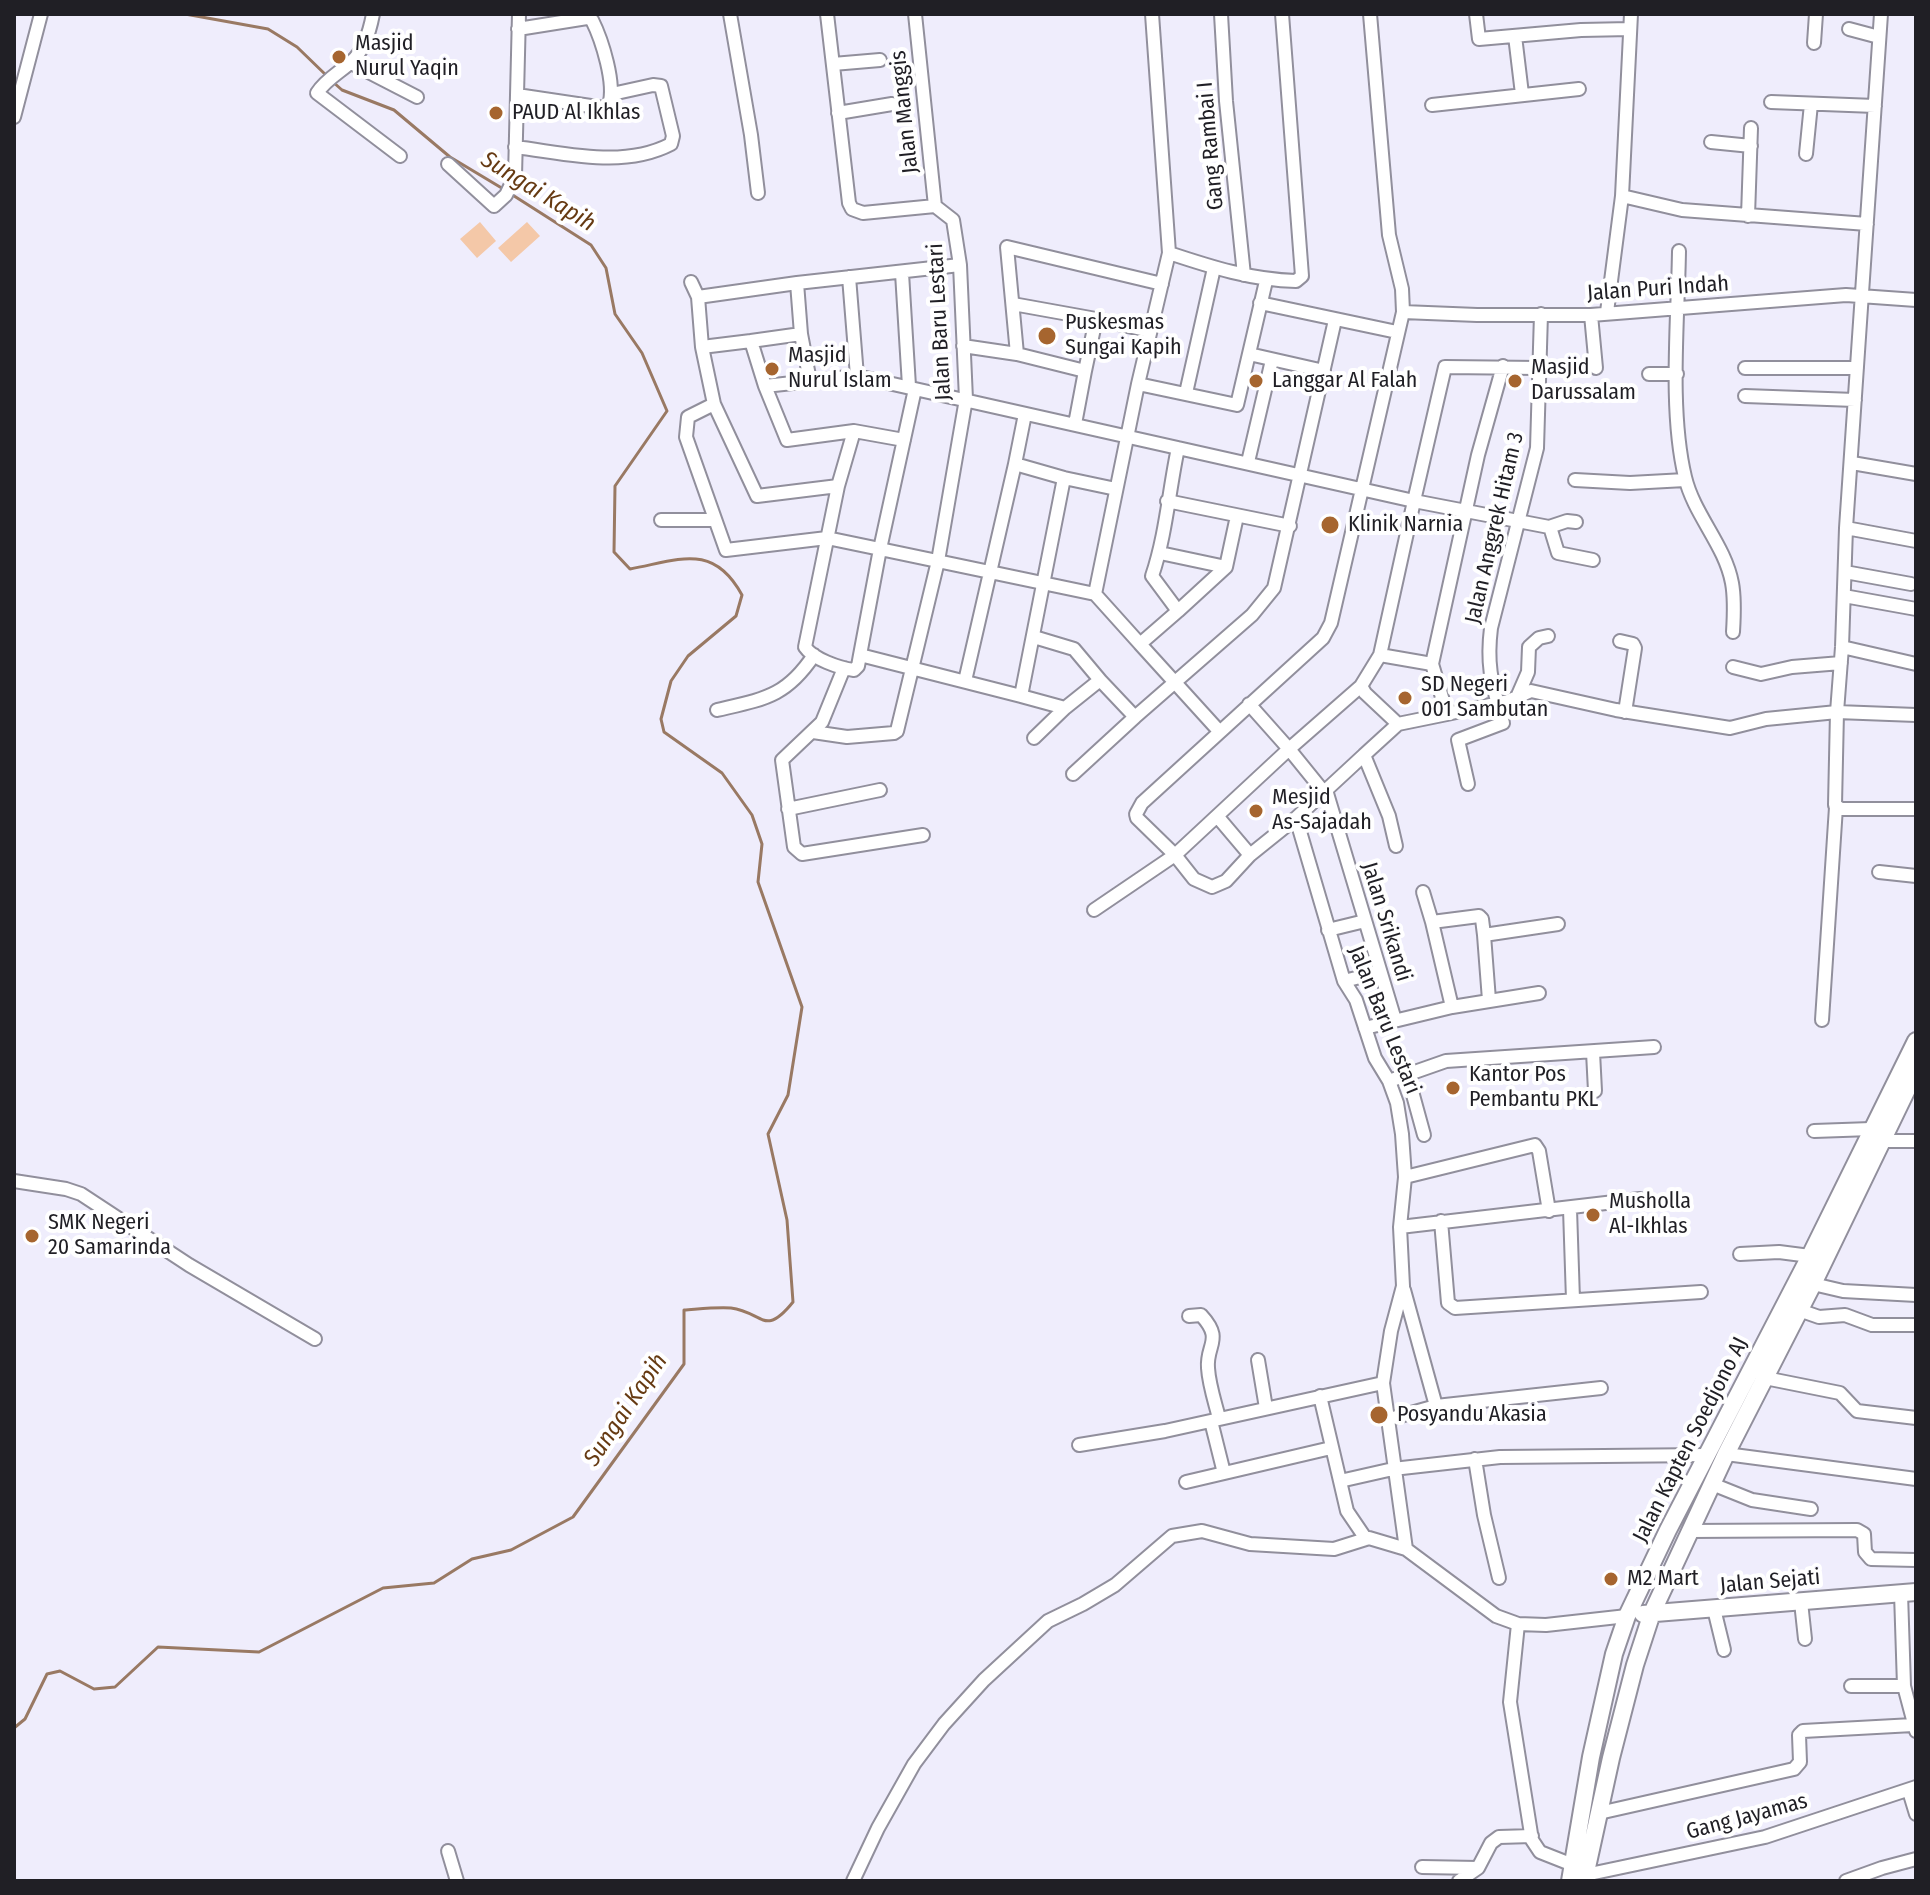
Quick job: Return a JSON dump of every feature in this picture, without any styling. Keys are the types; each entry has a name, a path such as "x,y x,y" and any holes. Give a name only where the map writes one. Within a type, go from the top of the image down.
{"main road":[{"name":"Jalan Kapten Soedjono AJ","path":"1578,1875 1595,1742 1614,1654 1627,1616 1810,1256 1877,1135 1916,1041"},
{"name":"Jalan Kapten Soedjono AJ","path":"1887,1115 1916,1071"},
{"name":"Jalan Kapten Soedjono AJ","path":"1578,1875 1599,1813 1635,1665 1652,1613 1726,1454 1813,1284 1877,1135"},
{"name":"Jalan Sejati","path":"1627,1616 1909,1593"}],"street":[{"path":"14,117 41,14"},
{"path":"373,14 363,46 351,63 334,73 317,91 320,99 400,156"},
{"path":"448,164 495,206 501,202 514,179 519,14"},
{"path":"730,14 758,193"},
{"path":"827,14 852,209 863,213 935,206"},
{"name":"Jalan Manggis","path":"915,14 935,206"},
{"path":"1095,594 1138,384 1169,253 1152,14"},
{"name":"Gang Rambai I","path":"1221,14 1226,101 1244,275"},
{"path":"1169,253 1266,281 1296,281 1302,276 1282,14"},
{"path":"1370,14 1389,235 1402,289 1403,312 1328,631 1137,810 1137,818 1175,855 1194,879 1212,887 1226,881 1250,855 1296,818 1398,724 1508,701 1531,691 1625,712 1730,728 1766,719 1837,712 1916,715"},
{"path":"1476,14 1479,39 1630,29"},
{"path":"1607,312 1622,196 1631,14"},
{"path":"1814,43 1816,14"},
{"path":"1822,1020 1836,807 1837,712 1846,528 1881,14"},
{"path":"517,95 604,108 609,105 612,94 610,76 592,20 587,18 518,29"},
{"path":"1849,29 1879,37"},
{"path":"1515,36 1522,94"},
{"path":"833,64 880,60"},
{"path":"351,63 417,97"},
{"path":"515,147 617,158 646,153 673,141 661,86 612,94"},
{"path":"1432,105 1579,89"},
{"path":"1771,102 1875,106"},
{"path":"838,113 892,104"},
{"path":"1806,154 1811,104"},
{"path":"1748,216 1751,128"},
{"path":"1711,142 1751,146"},
{"path":"1622,196 1682,210 1867,224"},
{"name":"Jalan Baru Lestari","path":"813,732 847,737 896,733 938,561 966,399 960,265 953,220 935,206"},
{"path":"1017,354 1007,247 1162,284"},
{"path":"1679,251 1676,395 1685,480 1700,518 1732,581 1733,632"},
{"path":"698,297 960,265"},
{"path":"1186,393 1214,268"},
{"path":"854,431 838,486 805,647 806,651 844,668 856,668 860,655 912,387 902,273"},
{"path":"849,277 857,376"},
{"path":"1237,405 1266,281"},
{"path":"691,282 698,297 702,347 714,404 757,496 838,486"},
{"path":"797,283 801,334 810,381"},
{"name":"Jalan Puri Indah","path":"1403,312 1591,315 1678,306 1863,295 1916,300"},
{"path":"1260,303 1397,332"},
{"path":"1013,304 1150,331"},
{"name":"Jalan Anggrek Hitam 3","path":"1496,702 1488,668 1488,652 1491,628 1537,448 1541,314"},
{"path":"1591,315 1596,368"},
{"path":"1075,424 1096,319"},
{"path":"1073,774 1270,596 1290,526 1335,320"},
{"path":"702,347 801,334"},
{"path":"751,341 787,440 854,431 904,440"},
{"path":"963,346 1017,354 1085,371"},
{"path":"1249,354 1324,371"},
{"path":"1248,462 1272,360"},
{"path":"1447,714 1432,664 1503,366"},
{"path":"1094,910 1175,855 1361,686 1380,655 1445,367 1539,368"},
{"path":"1745,368 1857,368"},
{"path":"1649,374 1677,374"},
{"path":"765,386 857,376 1466,512 1550,527 1567,521 1576,522"},
{"path":"1138,384 1261,409"},
{"path":"1745,396 1855,400"},
{"path":"714,404 690,414 686,437 728,551 827,538 1095,594 1219,731"},
{"path":"965,681 1025,414"},
{"path":"1178,448 1153,579 1178,611"},
{"path":"1852,463 1916,474"},
{"path":"1015,464 1116,489"},
{"path":"1021,696 1064,478"},
{"path":"1575,480 1630,483 1685,480"},
{"path":"1167,501 1290,526"},
{"path":"1140,644 1226,567 1237,516"},
{"path":"661,520 715,520"},
{"path":"1550,527 1558,553 1593,560"},
{"path":"1846,528 1916,541"},
{"path":"1160,553 1226,567"},
{"path":"1845,572 1911,584"},
{"path":"1844,596 1916,609"},
{"path":"1518,695 1528,672 1529,647 1539,638 1548,636"},
{"path":"1034,637 1074,649 1135,717"},
{"path":"1620,641 1633,644 1635,648 1625,712"},
{"path":"1842,647 1916,664"},
{"path":"717,710 769,697 782,690 797,678 814,655"},
{"path":"860,655 1065,708"},
{"path":"1380,655 1432,664"},
{"path":"1733,667 1761,674 1792,667 1841,663"},
{"path":"844,668 828,712 813,732 782,760 794,847 802,854 923,835"},
{"path":"1034,738 1100,680"},
{"path":"1361,686 1398,724"},
{"path":"1468,784 1458,740 1501,726 1503,722 1496,702"},
{"path":"1249,704 1324,790"},
{"path":"1364,755 1389,816 1396,846"},
{"path":"788,809 880,790"},
{"name":"Jalan Srikandi","path":"1324,790 1395,1020"},
{"path":"1836,807 1916,809"},
{"path":"1217,816 1250,855"},
{"name":"Jalan Baru Lestari","path":"1296,818 1344,981 1356,1000 1375,1058 1389,1081 1397,1103 1402,1134 1405,1177 1400,1227 1403,1286 1391,1331 1383,1383 1406,1549"},
{"path":"1879,872 1916,876"},
{"path":"1423,892 1452,1007"},
{"path":"1432,922 1479,916 1482,919 1489,1000"},
{"path":"1328,930 1365,921"},
{"path":"1484,935 1558,924"},
{"path":"1344,981 1380,972"},
{"path":"1365,1028 1452,1007 1539,993"},
{"path":"1389,1081 1446,1061 1654,1047"},
{"path":"1593,1052 1595,1091"},
{"path":"1407,1073 1424,1135"},
{"path":"1814,1131 1916,1141"},
{"path":"1405,1177 1535,1145 1539,1151 1549,1211"},
{"path":"14,1181 81,1194 189,1265 315,1339"},
{"path":"1400,1227 1640,1199"},
{"path":"1570,1209 1573,1300"},
{"path":"1441,1221 1450,1306 1455,1308 1701,1292"},
{"path":"1740,1254 1779,1252 1810,1256"},
{"path":"1813,1284 1843,1291 1916,1295"},
{"path":"1403,1286 1436,1406"},
{"path":"1799,1310 1819,1317 1845,1315 1872,1325 1916,1325"},
{"path":"1189,1316 1201,1315 1213,1334 1207,1366 1224,1473"},
{"path":"1258,1360 1266,1408"},
{"path":"1765,1378 1840,1393 1857,1411 1916,1418"},
{"path":"1079,1445 1215,1420 1383,1383"},
{"path":"1386,1420 1436,1406 1601,1388"},
{"path":"1320,1396 1347,1511 1366,1539"},
{"path":"1186,1482 1331,1448"},
{"path":"1726,1454 1916,1479"},
{"path":"1340,1481 1393,1469 1500,1457 1707,1455"},
{"path":"1475,1459 1499,1578"},
{"path":"1712,1484 1752,1500 1811,1509"},
{"path":"1689,1531 1857,1530 1863,1533 1865,1552 1871,1559 1916,1560"},
{"path":"853,1881 914,1764 944,1724 984,1680 1048,1621 1115,1585 1172,1536 1202,1531 1250,1544 1334,1549 1366,1539 1406,1549 1496,1616 1518,1624 1546,1625 1627,1616"},
{"path":"1599,1813 1794,1769 1800,1762 1799,1735 1803,1731 1915,1728 1904,1686 1909,1593"},
{"path":"1801,1602 1805,1639"},
{"path":"1714,1609 1724,1650"},
{"path":"1518,1624 1510,1702 1534,1846 1578,1875"},
{"path":"1851,1686 1904,1686"},
{"path":"1912,1789 1916,1814"},
{"name":"Gang Jayamas","path":"1578,1875 1765,1837 1912,1789"},
{"path":"1459,1881 1478,1868 1491,1843 1499,1837 1532,1836"},
{"path":"448,1851 457,1881"},
{"path":"1846,1881 1916,1859"},
{"path":"1422,1867 1478,1868"}],"shaded area":[{"path":"480,222 496,241 477,258 460,239"},
{"path":"527,222 540,236 511,262 498,248"}],"waterway":[{"name":"Sungai Kapih","path":"185,14 268,29 297,47 328,77"},
{"name":"Sungai Kapih","path":"333,82 342,90 394,110 450,157 505,190"},
{"name":"Sungai Kapih","path":"14,1728 25,1719 47,1674 60,1671 94,1689 115,1687 158,1647 259,1652 383,1588 434,1583 472,1559 511,1550 573,1517 684,1364 684,1310 731,1308 769,1321 776,1319 793,1302 787,1220 768,1134 788,1095 802,1007 758,882 762,844 752,815 722,773 664,732 661,719 671,681 688,656 736,616 742,595 731,578 707,561 679,559 630,569 614,552 615,486 667,411 642,353 615,314 606,268 591,245 511,194"}],"place":[{"name":"Masjid Nurul Yaqin","path":"339,57"},
{"name":"PAUD Al Ikhlas","path":"496,113"},
{"name":"Puskesmas Sungai Kapih","path":"1047,336"},
{"name":"Masjid Nurul Islam","path":"772,369"},
{"name":"Langgar Al Falah","path":"1256,381"},
{"name":"Masjid Darussalam","path":"1515,381"},
{"name":"Klinik Narnia","path":"1330,525"},
{"name":"SD Negeri 001 Sambutan","path":"1405,698"},
{"name":"Mesjid As-Sajadah","path":"1256,811"},
{"name":"Kantor Pos Pembantu PKL","path":"1453,1088"},
{"name":"Musholla Al-Ikhlas","path":"1593,1215"},
{"name":"SMK Negeri 20 Samarinda","path":"32,1236"},
{"name":"Posyandu Akasia","path":"1379,1415"},
{"name":"M2 Mart","path":"1611,1579"}]}
